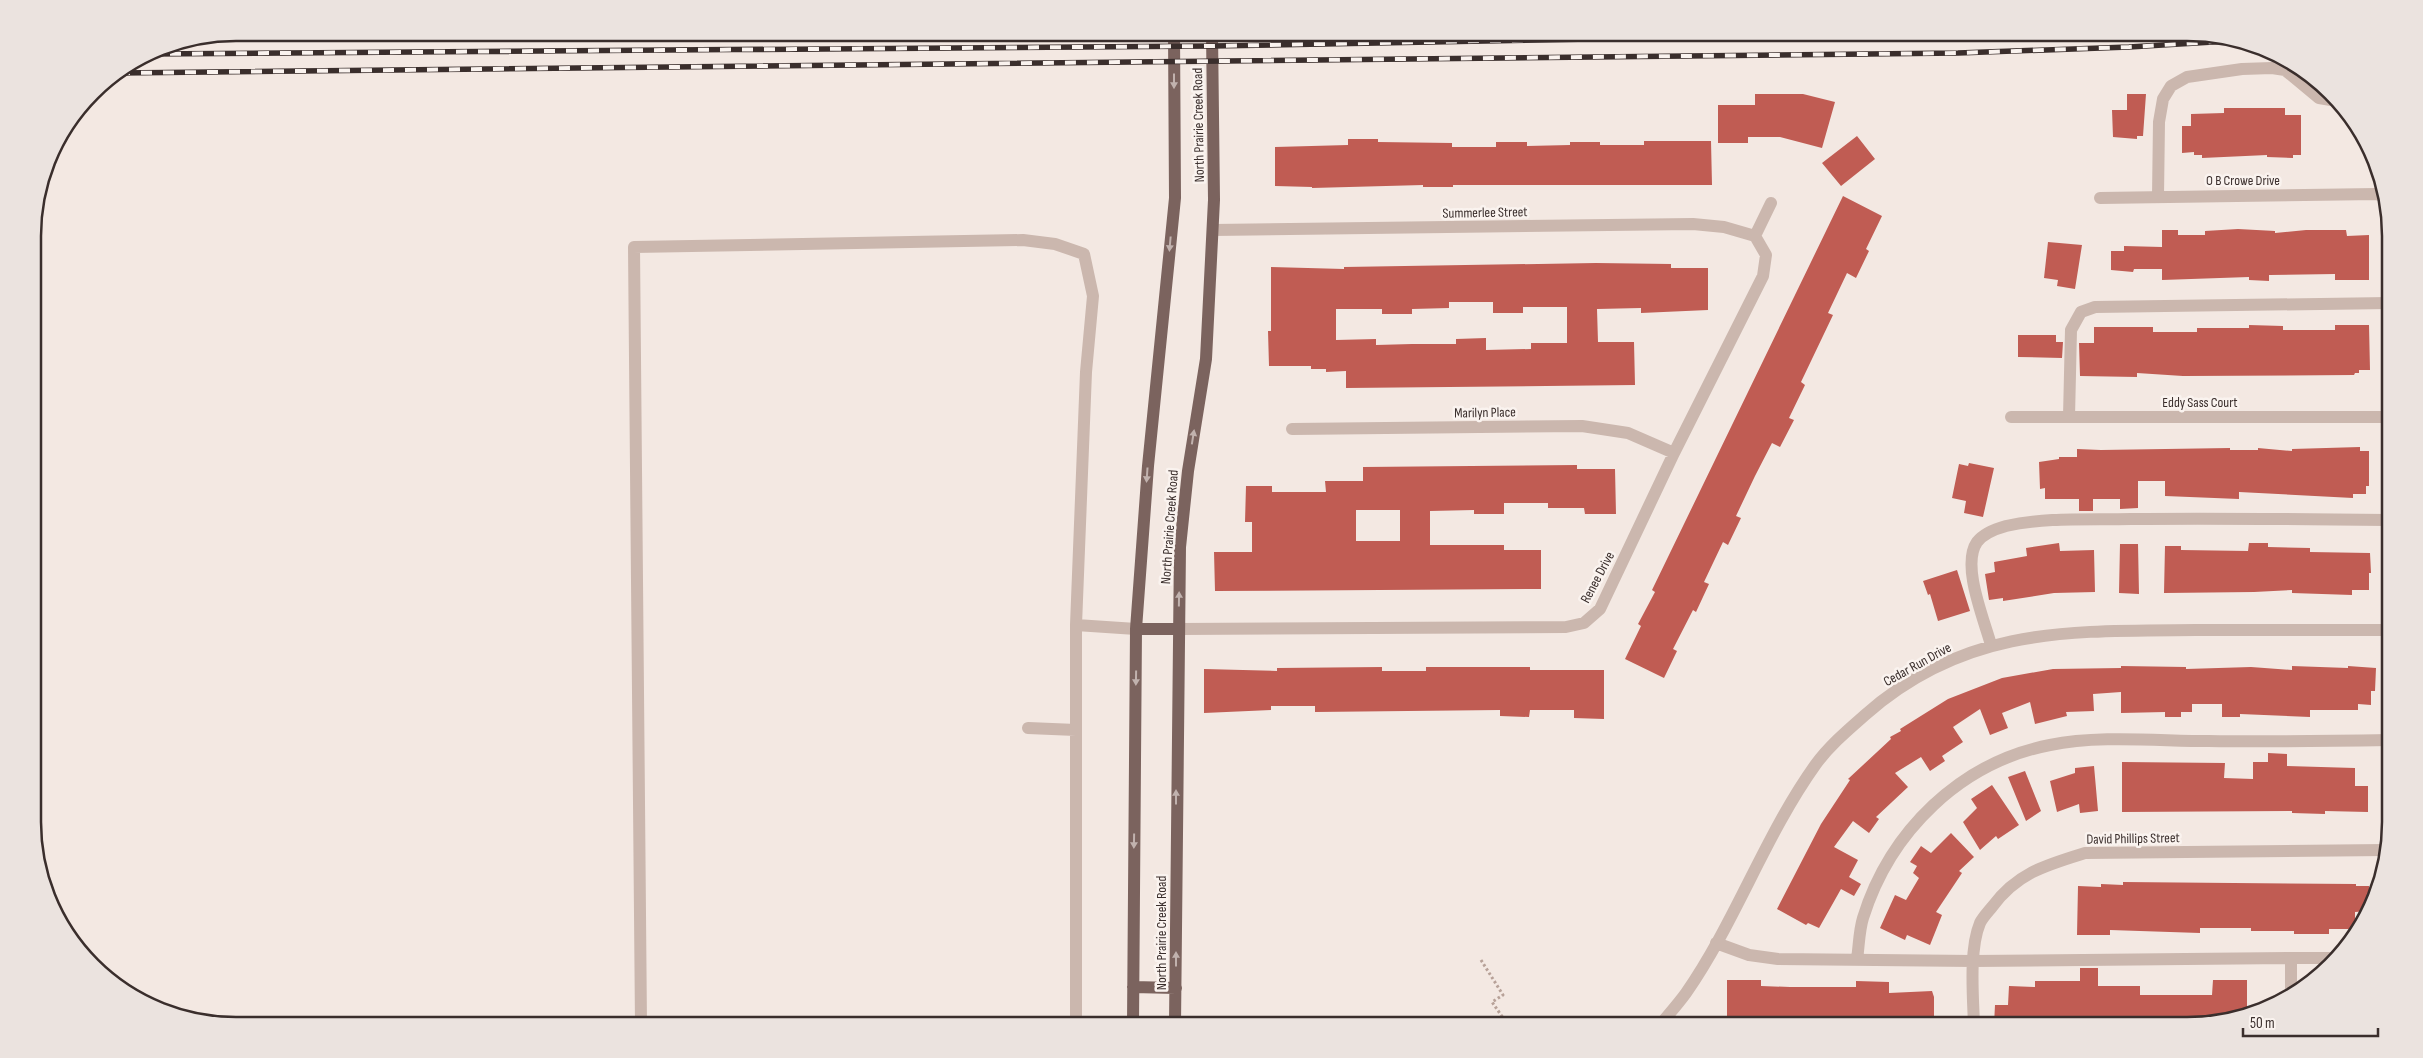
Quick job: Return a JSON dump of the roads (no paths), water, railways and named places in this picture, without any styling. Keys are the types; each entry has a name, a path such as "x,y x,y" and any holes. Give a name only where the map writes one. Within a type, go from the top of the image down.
{"main road":[{"name":"North Prairie Creek Road","path":"1133,1017 1136,629 1148,466 1174,198 1174,41"},
{"name":"North Prairie Creek Road","path":"1175,1017 1180,547 1188,471 1206,358 1213,230 1212,41"},
{"path":"1136,629 1179,629"},
{"path":"1133,987 1176,988"}],"street":[{"path":"2158,196 2159,122 2163,99 2172,86 2187,77 2242,69 2272,68 2285,70 2319,98 2326,99"},
{"name":"O B Crowe Drive","path":"2100,198 2377,194"},
{"path":"1755,236 1771,203"},
{"name":"Summerlee Street","path":"1213,230 1693,224 1724,227 1755,236"},
{"name":"Renee Drive","path":"1179,629 1566,627 1584,623 1600,609 1674,453 1763,276 1766,255 1755,236"},
{"path":"642,1017 634,247 1023,240 1055,244 1084,254 1093,296 1086,372 1076,624 1076,1017"},
{"path":"2069,417 2071,330 2081,312 2095,307 2382,303"},
{"name":"Eddy Sass Court","path":"2011,417 2382,417"},
{"name":"Marilyn Place","path":"1292,429 1582,426 1628,433 1674,453"},
{"path":"1992,644 1971,572 1971,557 1976,544 1984,534 2005,526 2042,520 2199,518 2382,520"},
{"path":"1076,624 1136,629"},
{"name":"Cedar Run Drive","path":"1666,1017 1686,992 1716,942 1795,797 1817,763 1839,739 1878,703 1914,679 1948,660 1992,644 2036,635 2092,630 2382,630"},
{"path":"1028,728 1076,730"},
{"path":"1857,959 1863,919 1875,888 1897,849 1920,816 1946,792 1981,769 2019,752 2052,744 2107,740 2382,740"},
{"name":"David Phillips Street","path":"1974,1017 1973,960 1980,922 1998,899 2023,876 2048,864 2085,853 2380,850"},
{"path":"1716,942 1749,955 1778,959 2327,958"},
{"path":"2291,958 2291,987"}],"railway":[{"path":"168,54 1212,46 1483,41"},
{"path":"130,73 1958,53 2205,42"}]}
